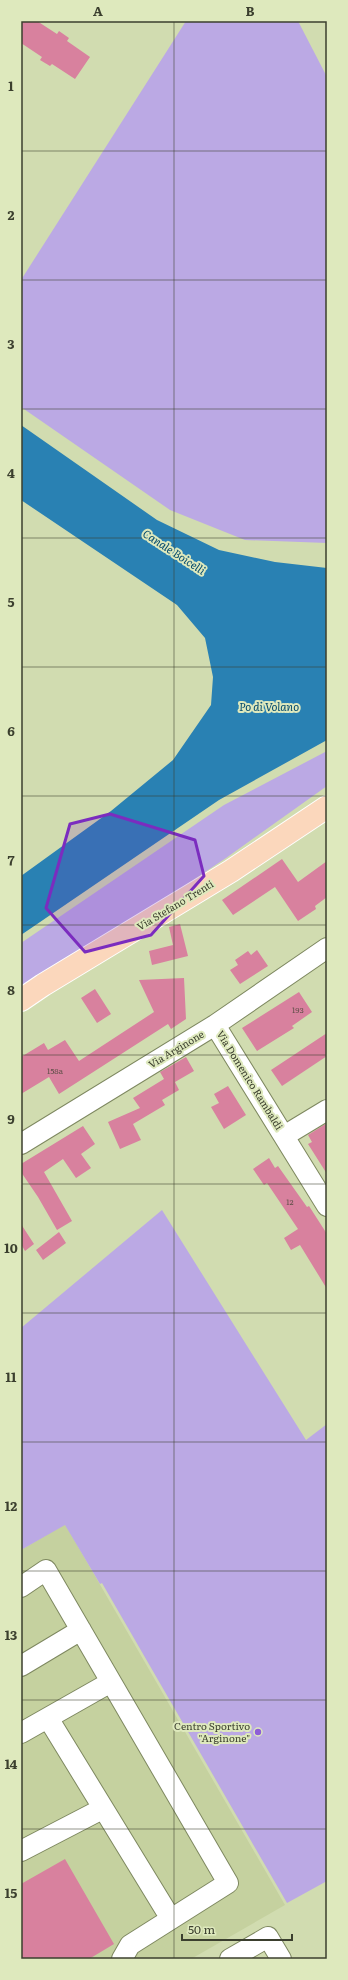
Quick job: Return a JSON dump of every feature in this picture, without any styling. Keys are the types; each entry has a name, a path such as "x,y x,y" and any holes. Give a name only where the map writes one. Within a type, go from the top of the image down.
{"main road":[{"name":"Via Stefano Trenti","path":"21,1000 43,985 231,871 327,807"}],"street":[{"name":"Via Arginone","path":"21,1144 215,1025 327,948"},
{"name":"Via Domenico Rambaldi","path":"215,1025 327,1206"},
{"name":"Via Domenico Rambaldi","path":"284,1136 327,1110"},
{"path":"21,1587 46,1570 228,1883 130,1945 122,1959"},
{"path":"21,1666 81,1630"},
{"path":"21,1733 111,1682"},
{"path":"48,1718 171,1919"},
{"path":"21,1851 102,1808"},
{"path":"230,1959 268,1936 281,1959"}],"highlighted area":[{"path":"110,814 195,840 204,876 151,935 85,952 46,908 70,824"}],"shaded area":[{"path":"186,21 298,21 327,77 327,543 245,540 170,510 21,407 21,280"},
{"path":"327,751 327,786 226,858 21,995 21,943 224,805"},
{"path":"162,1210 306,1440 327,1424 327,1881 287,1903 102,1583 100,1584 65,1525 21,1550 21,1328"},
{"path":"65,1524 285,1905 191,1959 21,1959 21,1550"}],"water":[{"path":"21,425 157,520 219,550 275,562 327,568 327,740 219,800 21,935 21,876 111,811 173,760 211,705 213,677 205,638 177,605 21,500"}],"building":[{"path":"21,21 37,21 57,34 59,31 69,38 67,41 90,57 75,79 52,64 50,66 40,60 42,57 21,43"},
{"path":"282,859 298,882 327,861 327,897 315,906 316,909 298,921 275,887 233,915 222,900"},
{"path":"180,924 188,956 152,965 149,951 173,945 169,927"},
{"path":"257,950 268,966 240,984 230,970 238,965 235,960 248,951 251,955"},
{"path":"184,978 186,1019 171,1029 168,1024 59,1094 49,1077 21,1094 21,1057 44,1043 48,1050 65,1040 79,1061 154,1012 139,980"},
{"path":"95,989 111,1014 97,1023 81,998"},
{"path":"299,992 312,1012 292,1026 294,1028 257,1051 242,1028"},
{"path":"327,1033 327,1056 282,1086 271,1070"},
{"path":"186,1057 194,1071 175,1082 179,1090 162,1100 165,1105 133,1124 141,1140 120,1149 108,1122 140,1108 133,1098 164,1079 160,1072"},
{"path":"228,1086 246,1115 224,1129 211,1107 219,1103 214,1094"},
{"path":"327,1123 327,1174 308,1144 312,1142 308,1135"},
{"path":"83,1126 95,1144 81,1154 91,1168 76,1178 63,1159 44,1172 72,1221 57,1230 38,1197 21,1172 21,1164"},
{"path":"269,1158 275,1168 278,1166 307,1207 309,1206 327,1234 327,1289 300,1245 291,1250 284,1238 298,1229 267,1183 264,1185 253,1169"},
{"path":"21,1224 34,1244 25,1251 21,1244"},
{"path":"59,1232 66,1243 43,1260 36,1250"},
{"path":"65,1859 114,1944 89,1959 21,1959 21,1884"}],"place":[{"name":"Centro Sportivo \"Arginone\"","path":"258,1732"}],"water label":[{"name":"Canale Boicelli","path":"174,552"},
{"name":"Po di Volano","path":"269,707"}]}
